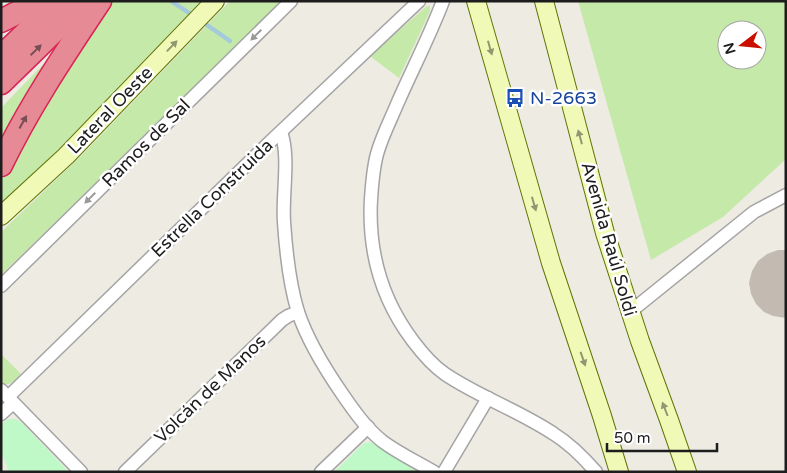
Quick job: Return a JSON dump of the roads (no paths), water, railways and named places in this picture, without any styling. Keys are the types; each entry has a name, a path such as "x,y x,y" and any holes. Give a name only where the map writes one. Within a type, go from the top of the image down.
{"highway":[{"path":"1,21 40,1"},
{"path":"1,57 59,1"},
{"path":"1,83 85,1"},
{"path":"1,165 36,100 100,1"}],"main road":[{"name":"Lateral Oeste","path":"1,216 66,156 215,1"},
{"path":"476,1 551,263 619,472"},
{"name":"Avenida Raúl Soldi","path":"544,1 601,220 630,312 687,472"}],"street":[{"name":"Ramos de Sal","path":"1,286 291,1"},
{"name":"Estrella Construida","path":"1,414 7,397 419,1"},
{"path":"443,1 391,118 377,155 372,181 371,206 373,244 377,269 385,293 396,316 425,356 442,372 554,434 573,448 596,472"},
{"path":"281,132 285,148 284,210 286,244 298,312 309,338 345,399 368,427 390,446 434,472"},
{"path":"630,312 754,212 786,195"},
{"name":"Volcán de Manos","path":"130,470 282,320 298,312"},
{"path":"7,397 81,472"},
{"path":"444,472 488,398"},
{"path":"321,472 368,427"}],"waterway":[{"path":"171,1 189,13"},
{"path":"207,25 230,41"}],"place":[{"name":"N-2663","path":"515,98"}]}
